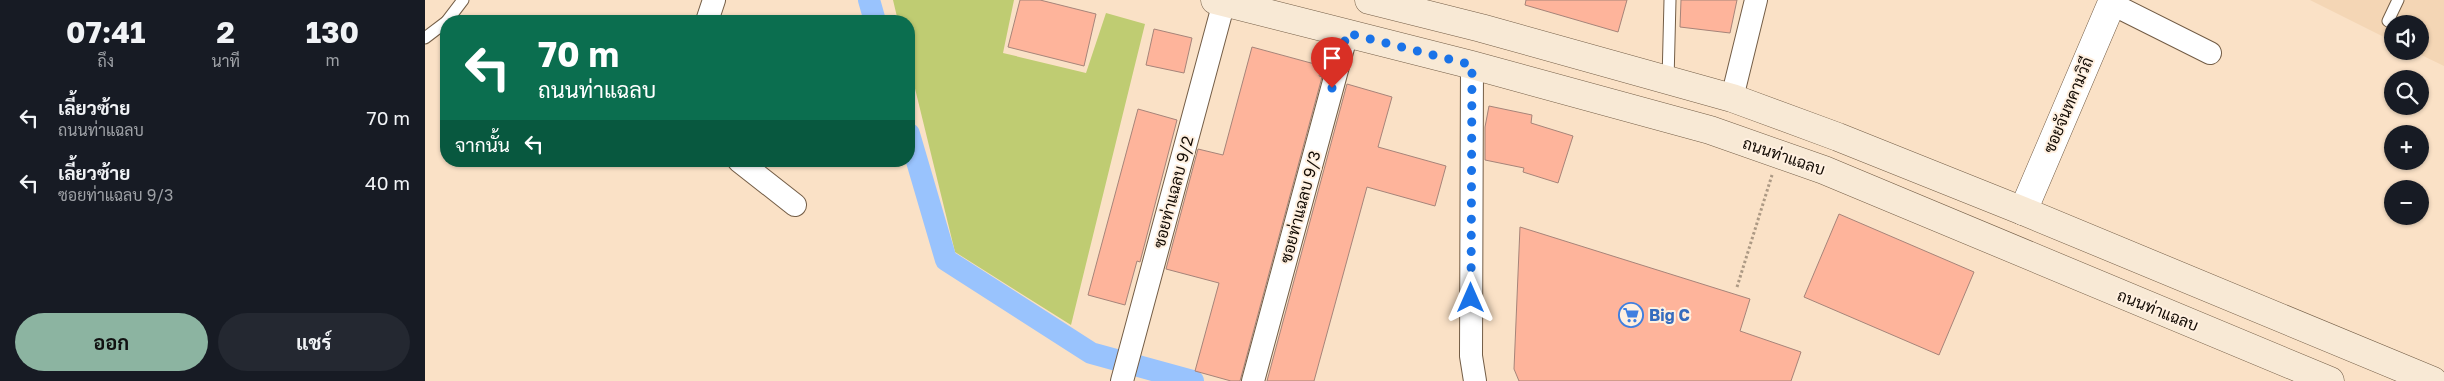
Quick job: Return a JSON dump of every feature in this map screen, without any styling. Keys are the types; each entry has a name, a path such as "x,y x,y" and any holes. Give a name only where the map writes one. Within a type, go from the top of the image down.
{"main road":[{"path":"1369,0 1481,28 1732,98 1838,137 2023,211 2433,381"},
{"name":"ถนนท่าแฉลบ","path":"1219,1 1472,65 1710,130 1824,170 2007,248 2330,381"},
{"path":"1472,65 1481,28"},
{"path":"2007,248 2023,211"}],"street":[{"path":"709,15 713,0"},
{"path":"1732,98 1756,0"},
{"name":"ซอยท่าแฉลบ 9/2","path":"1122,381 1219,1"},
{"path":"2113,2 2210,53"},
{"name":"ซอยจันทคามวิถี","path":"2023,211 2113,2"},
{"name":"ซอยท่าแฉลบ 9/3","path":"1253,381 1347,33"},
{"path":"1472,65 1471,356 1475,381"},
{"path":"747,167 795,205"}],"lane":[{"path":"452,15 463,0"},
{"path":"1668,81 1669,0"},
{"path":"2390,15 2398,0"},
{"path":"425,38 440,27"}],"path":[{"path":"1737,287 1778,154"}],"shaded area":[{"path":"2310,0 2444,0 2444,66 2429,59 2429,15 2384,15 2384,37"}],"green space":[{"path":"893,0 1014,0 1003,53 1086,73 1106,13 1145,24 1071,325 955,252 915,89 915,15 897,15"}],"building":[{"path":"1020,0 1040,0 1096,14 1084,66 1008,47"},
{"path":"1526,0 1627,0 1618,32 1525,5"},
{"path":"1681,0 1737,0 1730,33 1680,27"},
{"path":"1154,29 1192,38 1184,73 1146,65"},
{"path":"1252,47 1322,66 1319,76 1322,77 1240,381 1231,381 1195,371 1219,283 1166,269 1198,149 1223,155"},
{"path":"1347,84 1392,97 1378,147 1446,166 1435,206 1367,187 1314,381 1267,381"},
{"path":"1489,106 1532,115 1531,123 1573,136 1558,183 1523,172 1524,168 1485,160 1485,127"},
{"path":"1138,109 1177,120 1140,262 1137,261 1125,305 1088,295"},
{"path":"1839,214 1974,272 1939,355 1804,297"},
{"name":"Big C","path":"1520,227 1750,299 1740,331 1801,352 1791,381 1519,381 1514,369"}],"waterway":[{"path":"869,0 873,15"},
{"path":"915,154 946,260 1091,353 1193,381"}],"place":[{"name":"Big C","path":"1631,315"}],"route":[{"path":"1332,88 1347,33 1472,65 1471,298"}]}
